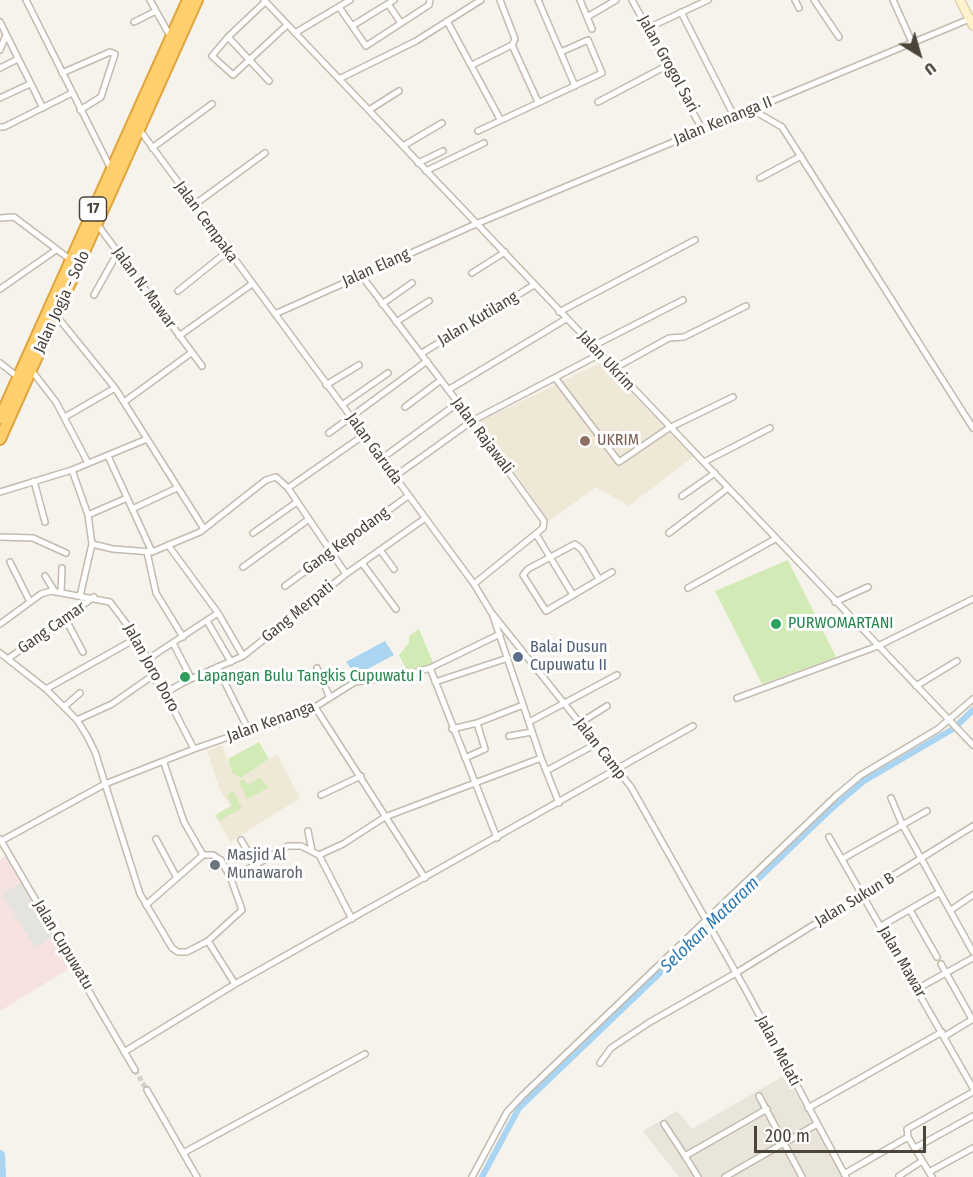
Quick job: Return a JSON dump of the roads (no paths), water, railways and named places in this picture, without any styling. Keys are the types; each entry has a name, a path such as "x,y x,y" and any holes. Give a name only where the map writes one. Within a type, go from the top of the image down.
{"highway":[{"name":"Jalan Jogja - Solo","path":"0,439 31,370 70,260 188,0"},
{"name":"Jalan Jogja - Solo","path":"0,418 18,376 97,224 197,0"}],"street":[{"path":"26,0 111,169"},
{"path":"150,0 171,37"},
{"path":"295,33 350,0"},
{"path":"352,26 394,0"},
{"path":"339,7 366,46 429,4 430,0"},
{"path":"339,79 416,41 481,0"},
{"path":"472,65 512,45 515,39 500,0"},
{"path":"538,0 575,86"},
{"path":"580,0 592,29"},
{"path":"587,18 616,0"},
{"name":"Jalan Grogol Sari","path":"632,0 702,129"},
{"path":"687,0 691,8"},
{"path":"648,28 708,0"},
{"path":"795,0 799,8"},
{"path":"814,0 839,37"},
{"path":"893,0 912,42"},
{"path":"960,0 972,21"},
{"path":"264,1 212,54 228,72 233,75 287,25"},
{"name":"Jalan Ukrim","path":"264,1 973,745"},
{"path":"388,4 400,22"},
{"path":"134,22 156,11"},
{"path":"681,12 734,116"},
{"path":"447,21 501,119"},
{"name":"Jalan Kenanga II","path":"476,224 702,129 856,68 912,42 972,21"},
{"path":"0,22 43,108"},
{"path":"0,50 6,35"},
{"path":"228,37 269,81"},
{"path":"478,131 602,73 588,40 561,52"},
{"path":"512,45 538,102"},
{"path":"62,73 106,53 115,54 100,97 80,110"},
{"path":"0,68 18,59"},
{"path":"598,102 668,65"},
{"path":"0,98 30,84"},
{"path":"369,110 399,91"},
{"path":"0,127 72,93"},
{"path":"152,148 212,104"},
{"path":"751,109 777,121 973,428"},
{"path":"403,146 442,123"},
{"name":"Jalan Cempaka","path":"139,129 275,314"},
{"path":"426,171 484,143"},
{"path":"418,163 443,151"},
{"path":"194,205 265,153"},
{"path":"760,178 801,156"},
{"path":"0,218 14,217 70,260"},
{"name":"Jalan N. Mawar","path":"97,224 202,366"},
{"name":"Jalan Elang","path":"275,314 476,224"},
{"path":"559,312 695,240"},
{"path":"0,289 56,250"},
{"path":"178,291 228,251"},
{"path":"93,295 118,252"},
{"path":"472,273 505,252"},
{"name":"Jalan Rajawali","path":"361,275 422,353 544,521 543,528 536,534"},
{"path":"382,304 412,283"},
{"path":"179,336 252,284"},
{"name":"Jalan Kutilang","path":"422,353 534,285"},
{"path":"592,346 683,300"},
{"path":"396,322 429,301"},
{"path":"613,369 669,338 684,337 746,306"},
{"path":"52,313 115,388 204,529"},
{"name":"Jalan Garuda","path":"275,314 474,584"},
{"path":"448,390 566,319"},
{"path":"124,402 191,353"},
{"path":"394,477 472,421 600,354"},
{"path":"329,433 427,361"},
{"path":"0,363 18,376"},
{"path":"326,385 359,365"},
{"path":"31,370 46,386 65,417 88,463"},
{"path":"342,405 388,373"},
{"path":"556,379 619,462 669,428 733,397"},
{"path":"405,407 441,381"},
{"path":"65,417 115,388"},
{"path":"381,459 458,403"},
{"path":"704,462 770,428"},
{"path":"288,488 364,435"},
{"path":"0,492 72,470 147,439"},
{"path":"108,456 150,552 150,566 160,602 183,637"},
{"path":"72,470 88,515 92,544 88,573 80,596"},
{"path":"682,496 714,474"},
{"path":"92,544 150,552 204,529 266,480 276,477 288,488 346,574"},
{"path":"34,482 45,522"},
{"path":"132,509 177,488"},
{"path":"669,533 728,488"},
{"name":"Gang Kepodang","path":"285,586 408,496"},
{"path":"88,515 127,498"},
{"path":"253,533 297,502"},
{"path":"243,567 309,519"},
{"name":"Gang Merpati","path":"165,693 191,678 243,656 346,574 424,519"},
{"path":"474,584 536,534 573,595"},
{"path":"0,537 33,538 66,553"},
{"path":"688,588 775,539"},
{"path":"599,579 577,544 570,544 523,575 546,611 612,572"},
{"path":"168,545 218,613 243,656"},
{"path":"380,550 394,569"},
{"path":"10,562 30,602"},
{"path":"362,563 396,609"},
{"path":"58,592 62,568"},
{"path":"45,576 58,592"},
{"name":"Jalan Camp","path":"474,584 491,612 616,769 642,806 707,924"},
{"path":"835,602 868,587"},
{"path":"0,624 41,594 58,592"},
{"name":"Jalan Joro Doro","path":"58,592 94,597 116,606 137,638 148,659 153,676 165,693 194,749"},
{"name":"Gang Camar","path":"9,658 66,620 94,597"},
{"path":"737,698 878,646 973,599"},
{"path":"491,612 540,758 559,803"},
{"path":"148,659 218,613"},
{"path":"66,620 82,652"},
{"path":"207,621 231,662"},
{"name":"Jalan Kenanga","path":"1,840 105,784 164,763 194,749 315,707 355,682 404,676 430,668 500,634"},
{"path":"46,688 137,638"},
{"path":"173,643 191,678"},
{"path":"0,653 46,688 77,720 95,752 128,859 146,905 175,951 187,952 208,941 241,912 231,879 218,857 203,855 146,905"},
{"path":"435,682 508,658"},
{"path":"916,686 957,662"},
{"path":"217,667 249,731"},
{"path":"317,668 330,698"},
{"path":"430,668 452,729 497,838"},
{"path":"529,722 617,675"},
{"path":"77,720 112,704 153,676"},
{"path":"64,707 80,693"},
{"path":"472,1177 511,1114 836,795 861,775 951,722 973,699"},
{"path":"452,729 477,723 523,705"},
{"path":"580,723 607,706"},
{"path":"315,707 425,878"},
{"path":"465,758 485,751 477,723"},
{"path":"124,1052 235,984 693,726"},
{"path":"509,736 532,732"},
{"path":"965,736 973,732"},
{"path":"546,771 596,744"},
{"path":"319,855 343,844 385,817 474,781 540,758"},
{"path":"164,763 184,822 203,855"},
{"path":"321,795 361,776"},
{"path":"891,798 921,860 973,952"},
{"path":"842,859 927,811"},
{"name":"Jalan Sukun B","path":"600,1064 611,1048 972,829"},
{"path":"308,831 312,851"},
{"name":"Jalan Mawar","path":"829,837 973,1088"},
{"path":"156,839 177,878"},
{"name":"Jalan Cupuwatu","path":"1,840 135,1070"},
{"path":"241,840 256,866"},
{"path":"231,879 288,846 301,846 319,855 352,919"},
{"path":"881,926 940,892"},
{"path":"951,910 973,895"},
{"path":"910,910 937,957"},
{"name":"Jalan Melati","path":"707,924 736,973 845,1175"},
{"path":"208,941 235,984"},
{"path":"917,989 973,957"},
{"path":"808,1108 973,1019 941,964"},
{"path":"183,1153 365,1054"},
{"path":"147,1090 197,1177"},
{"path":"973,1092 907,1129 908,1137 930,1175 973,1148"},
{"path":"759,1096 801,1175 792,1177"},
{"path":"685,1156 767,1109"},
{"path":"915,1148 973,1116"},
{"path":"664,1124 698,1177"},
{"path":"725,1177 817,1124"},
{"path":"845,1175 908,1137"},
{"path":"899,1176 922,1161"}],"water":[{"path":"385,641 394,655 356,675 346,662"}],"waterway":[{"name":"Selokan Mataram","path":"482,1177 519,1108 830,810 864,781 953,729 973,710"},
{"path":"0,1155 1,1177"}],"tunnel":[{"path":"135,1070 147,1090"}],"place":[{"name":"UKRIM","path":"585,441"},
{"name":"PURWOMARTANI","path":"776,624"},
{"name":"Balai Dusun Cupuwatu II","path":"518,657"},
{"name":"Lapangan Bulu Tangkis Cupuwatu I","path":"185,677"},
{"name":"Masjid Al Munawaroh","path":"215,865"}]}
